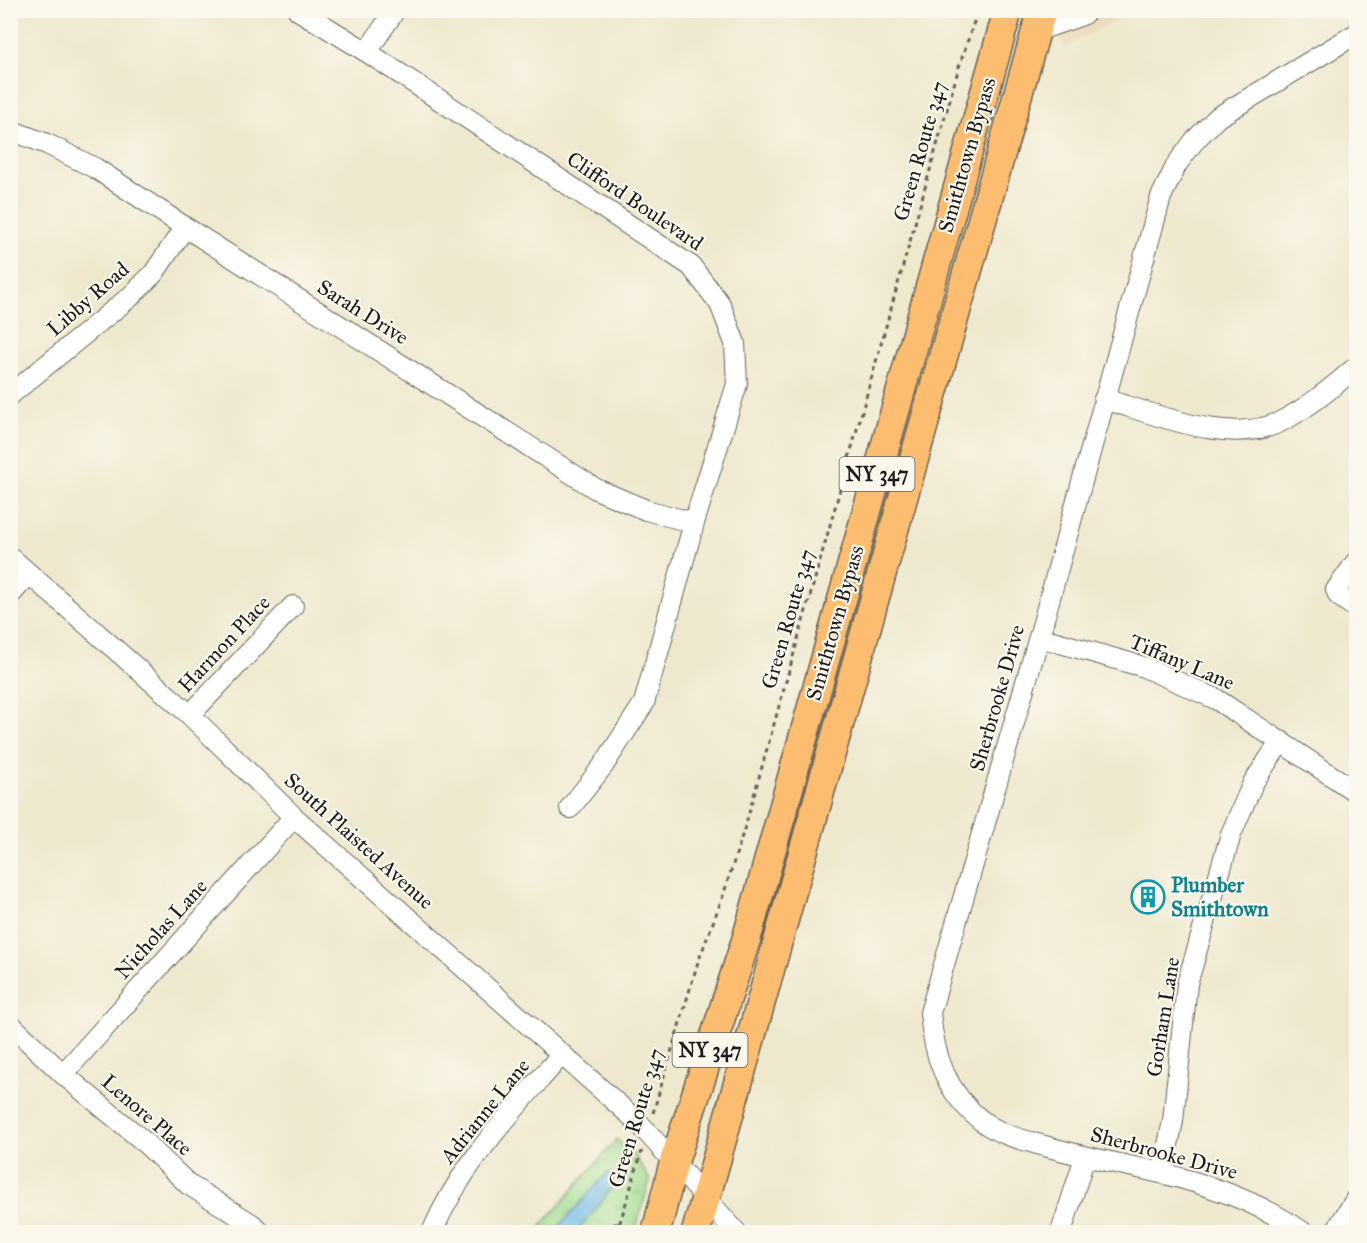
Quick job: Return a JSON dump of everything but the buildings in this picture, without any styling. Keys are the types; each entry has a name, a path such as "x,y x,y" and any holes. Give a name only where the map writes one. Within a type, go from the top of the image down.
{"highway":[{"name":"Smithtown Bypass","path":"656,1233 674,1162 747,937 1008,10"},
{"name":"Smithtown Bypass","path":"696,1233 1039,21"}],"street":[{"name":"Clifford Boulevard","path":"298,10 367,52 691,266 720,304 735,343 737,384 694,523 644,703 603,766 570,808"},
{"path":"367,52 395,10"},
{"path":"1039,21 1082,15 1088,10"},
{"name":"Sherbrooke Drive","path":"1303,1233 1287,1221 1240,1197 1162,1173 1085,1157 1007,1136 981,1121 957,1095 942,1071 933,1040 930,1013 1040,637 1161,197 1177,164 1195,140 1218,117 1356,34"},
{"name":"Sarah Drive","path":"10,130 47,144 95,168 596,489 646,510 694,523"},
{"name":"Libby Road","path":"10,395 130,296 154,273 185,227"},
{"path":"1104,399 1208,428 1244,432 1281,422 1321,397 1356,367"},
{"name":"South Plaisted Avenue","path":"10,557 190,715 294,817 638,1122 736,1233"},
{"path":"1356,562 1336,591 1339,596 1356,608"},
{"path":"10,595 29,574"},
{"name":"Harmon Place","path":"190,715 293,606"},
{"name":"Tiffany Lane","path":"1040,637 1144,667 1216,699 1356,792"},
{"name":"Gorham Lane","path":"1162,1173 1173,1121 1187,984 1231,834 1253,783 1281,741"},
{"name":"Nicholas Lane","path":"63,1074 294,817"},
{"name":"Lenore Place","path":"10,1024 63,1074 142,1140 189,1185 252,1224 260,1233"},
{"name":"Adrianne Lane","path":"432,1233 444,1205 480,1149 562,1054"},
{"path":"1061,1233 1085,1157"},
{"path":"1335,1233 1356,1199"}],"path":[{"name":"Green Route 347","path":"617,1233 698,962 723,896 747,820 959,67 978,10"},
{"path":"598,1233 610,1224 620,1224"}],"shaded area":[{"path":"1063,11 1131,11 1065,47 1057,31"}],"green space":[{"path":"617,1139 636,1157 650,1180 635,1232 536,1232"}],"water":[{"path":"607,1173 612,1174 615,1180 613,1186 576,1232 554,1232"}],"place":[{"name":"Plumber Smithtown","path":"1148,897"}]}
